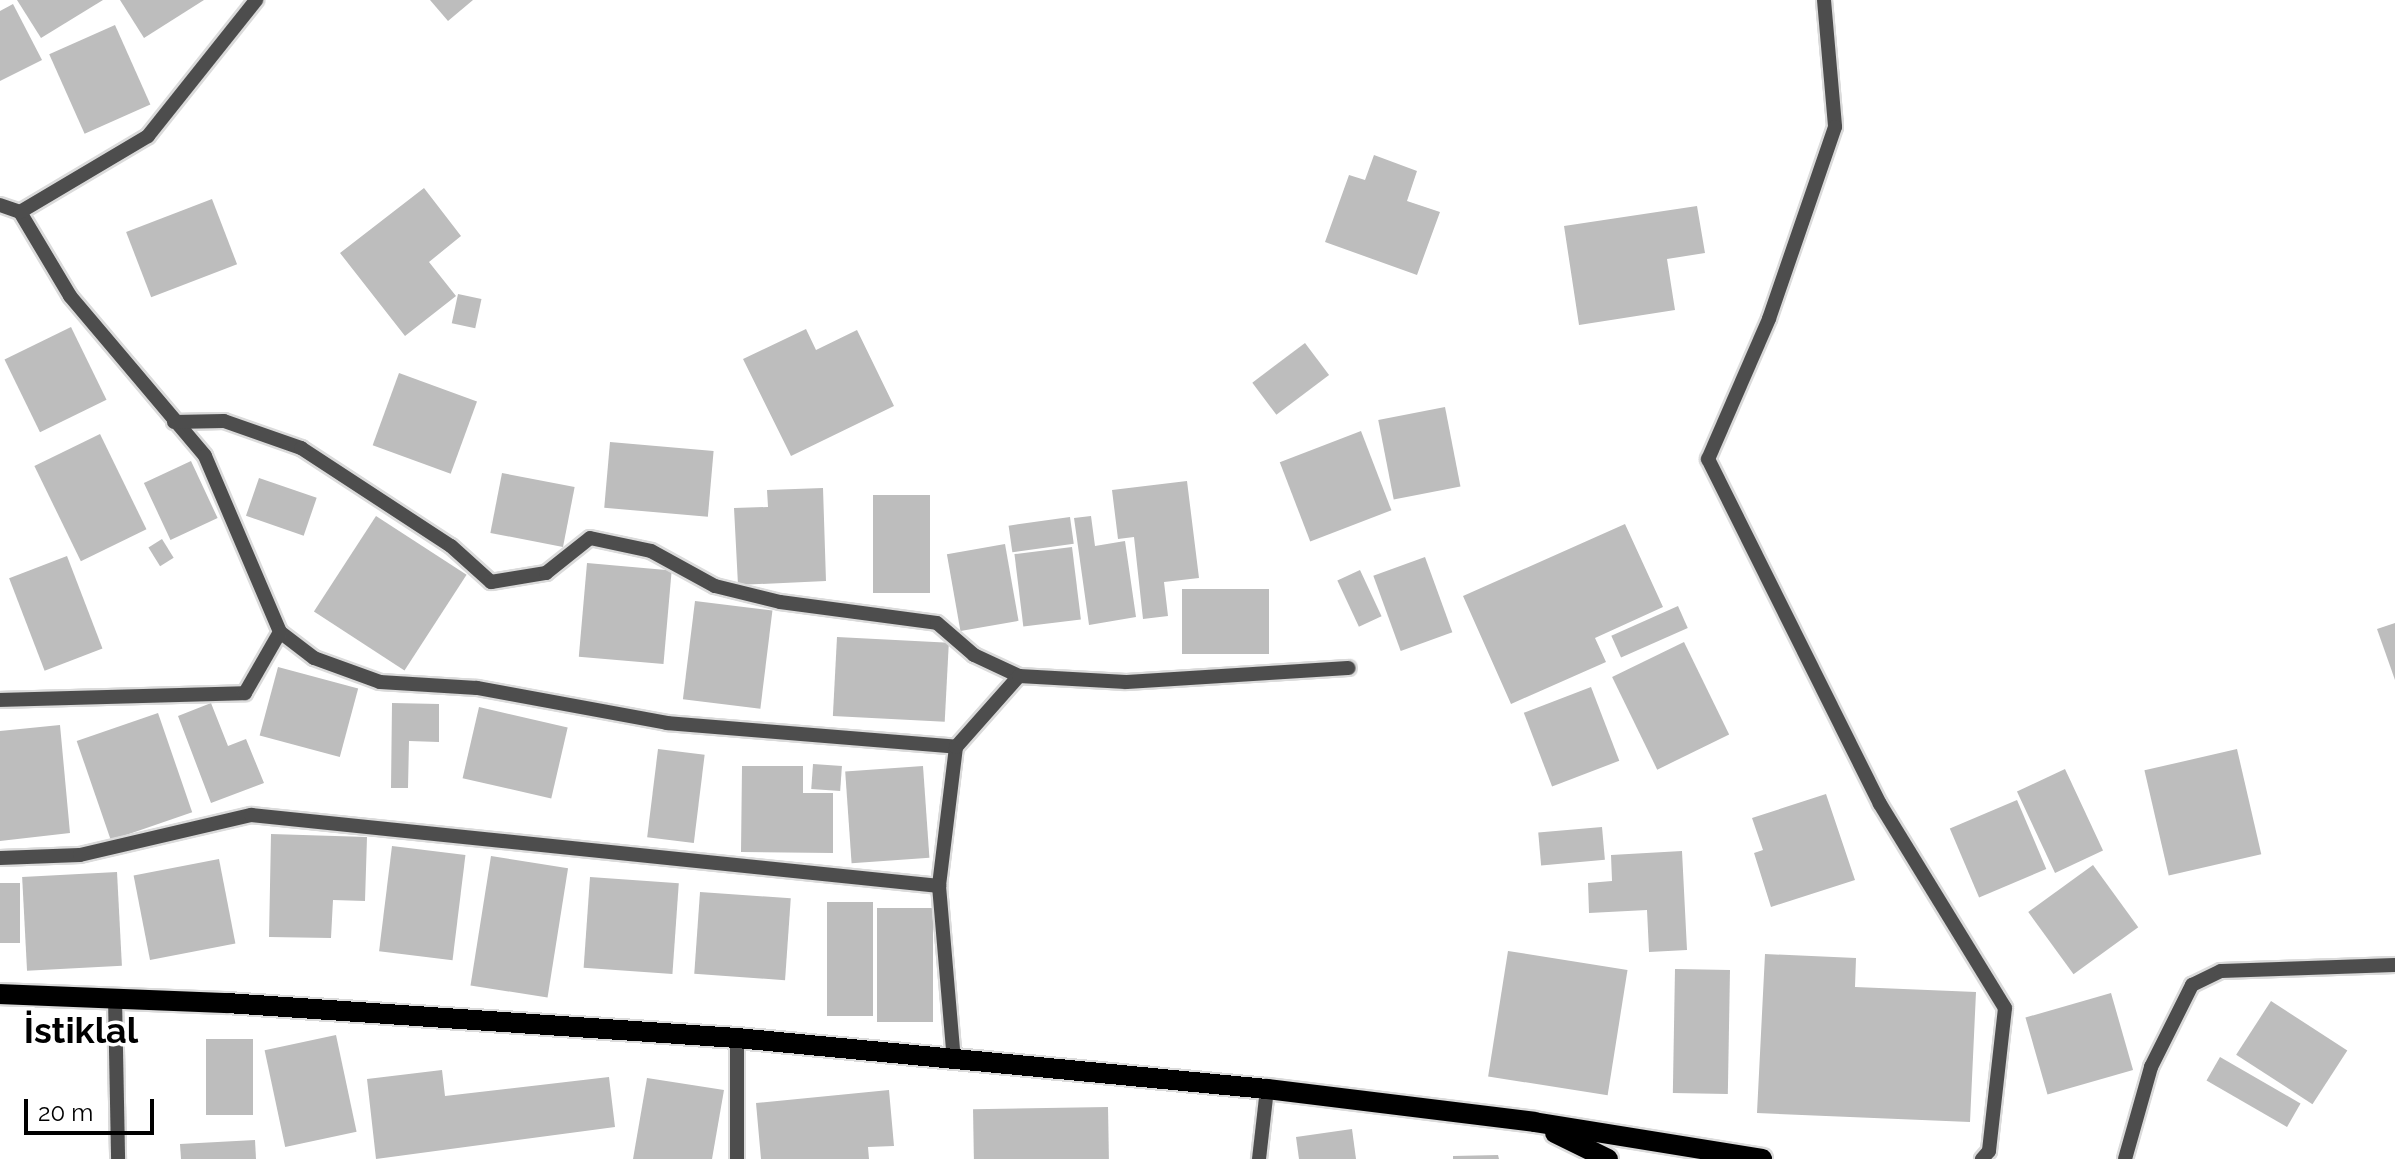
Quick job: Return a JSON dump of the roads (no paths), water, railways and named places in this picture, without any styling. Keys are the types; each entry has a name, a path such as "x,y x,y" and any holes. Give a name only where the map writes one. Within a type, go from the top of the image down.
{"main road":[{"path":"0,994 115,998 737,1038 1267,1089 1534,1122 1762,1159"},
{"path":"1534,1122 1608,1159"}],"street":[{"path":"20,212 148,136 256,0"},
{"path":"1824,0 1835,127 1769,319 1708,459 1880,804 2005,1008 1989,1151 1982,1159"},
{"path":"0,205 20,212 70,296 205,456 280,632 314,658 380,682 477,688 667,723 956,747"},
{"path":"174,422 224,421 301,448 440,539 491,582 546,573 590,538 651,551 715,586 780,602 937,623 974,655 1019,676 1126,682 1349,668"},
{"path":"0,700 245,693 280,632"},
{"path":"954,1060 939,886 956,747 1019,676"},
{"path":"0,858 80,855 251,815 939,886"},
{"path":"2125,1159 2151,1067 2192,985 2221,971 2395,965"},
{"path":"115,998 118,1159"},
{"path":"737,1038 737,1159"},
{"path":"1259,1159 1267,1089"}],"district":[{"name":"İstiklal","path":"81,1031"}]}
